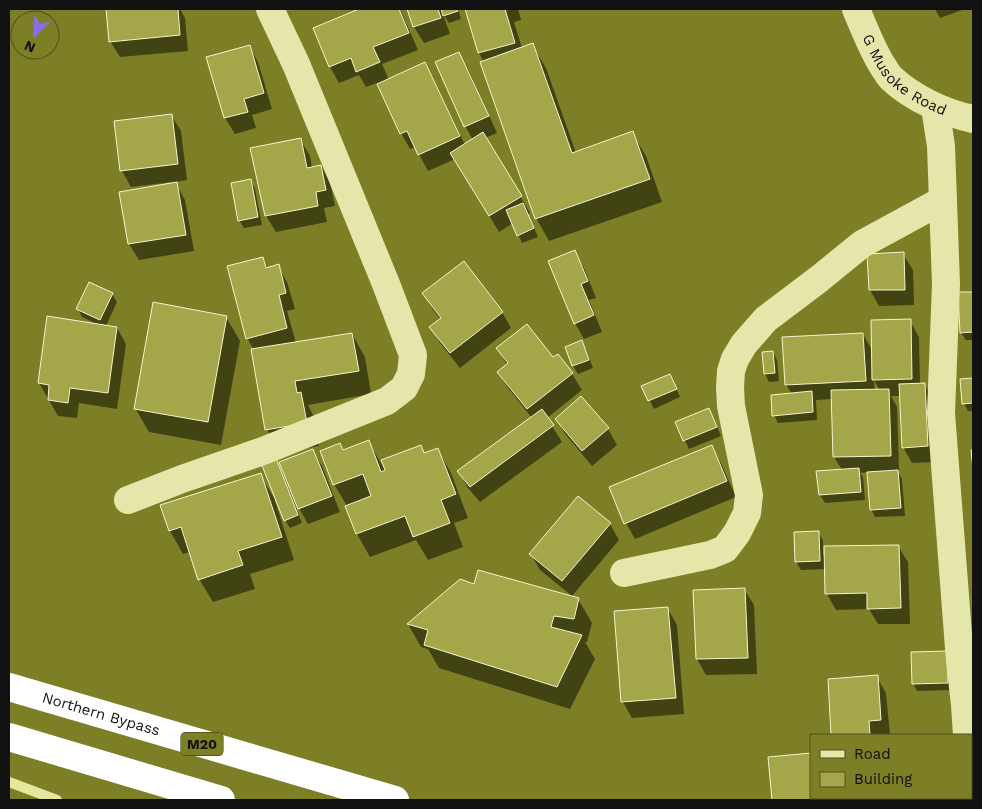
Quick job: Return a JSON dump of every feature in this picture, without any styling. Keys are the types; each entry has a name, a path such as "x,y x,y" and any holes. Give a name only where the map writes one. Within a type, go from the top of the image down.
{"highway":[{"name":"Northern Bypass","path":"9,687 395,800"},
{"path":"9,737 221,800"}],"street":[{"path":"128,500 263,451 387,401 404,388 411,374 413,355 386,284 296,64 270,9"},
{"name":"G Musoke Road","path":"856,9 873,50 890,77 913,95 936,107 963,117 973,118"},
{"path":"936,107 941,146 946,284 942,413 967,734"},
{"path":"624,573 710,555 725,549 737,533 747,513 749,495 731,406 730,387 731,370 744,344 766,320 862,244 943,200"}],"building":[{"path":"106,9 178,9 180,35 109,42"},
{"path":"359,9 399,9 409,33 373,47 380,62 356,72 351,58 329,67 313,28"},
{"path":"407,9 438,9 441,18 413,27"},
{"path":"441,9 457,9 458,11 443,16"},
{"path":"465,9 505,9 515,43 478,53"},
{"path":"533,43 572,153 633,131 650,179 535,219 480,62"},
{"path":"250,45 264,93 244,99 248,112 224,118 206,57"},
{"path":"459,52 489,116 464,127 435,62"},
{"path":"425,62 460,136 418,155 407,131 400,134 377,84"},
{"path":"172,114 178,164 120,171 114,121"},
{"path":"483,132 522,196 489,216 450,153"},
{"path":"301,138 307,168 321,165 326,190 316,192 318,206 265,216 250,148"},
{"path":"251,179 258,217 238,221 231,183"},
{"path":"177,182 186,235 128,244 119,192"},
{"path":"523,203 534,228 517,236 506,210"},
{"path":"575,250 588,281 581,284 594,315 574,324 548,261"},
{"path":"904,252 905,290 869,290 867,254"},
{"path":"263,257 266,268 279,264 286,293 279,295 287,328 246,339 227,266"},
{"path":"464,261 503,312 450,353 429,327 441,318 422,293"},
{"path":"89,282 113,293 100,320 76,309"},
{"path":"958,292 973,292 973,332 960,333"},
{"path":"153,302 227,316 208,422 134,409"},
{"path":"47,316 117,327 108,393 70,388 68,403 48,400 49,385 38,383"},
{"path":"911,319 912,379 872,380 871,320"},
{"path":"527,324 553,357 558,354 573,373 527,409 497,372 508,363 496,348"},
{"path":"352,333 359,371 295,381 297,393 301,392 307,423 265,430 251,349"},
{"path":"863,333 866,381 785,385 782,337"},
{"path":"582,340 589,360 572,366 565,347"},
{"path":"773,351 775,373 764,374 762,352"},
{"path":"670,374 677,389 648,401 641,386"},
{"path":"973,378 973,403 962,404 960,379"},
{"path":"925,383 928,446 902,448 899,384"},
{"path":"889,389 891,456 833,457 831,390"},
{"path":"812,391 813,412 772,416 771,395"},
{"path":"581,396 609,428 582,451 555,419"},
{"path":"709,408 717,427 683,441 675,422"},
{"path":"542,409 554,425 470,487 457,471"},
{"path":"369,440 381,472 385,470 381,460 421,445 424,453 438,448 456,494 441,500 450,523 413,537 405,516 356,534 345,506 371,496 363,474 333,485 320,451 340,443 343,450"},
{"path":"712,445 727,481 624,524 609,487"},
{"path":"313,449 332,496 298,509 279,462"},
{"path":"971,450 973,450 973,470"},
{"path":"276,458 298,515 284,521 261,463"},
{"path":"859,468 861,492 819,495 816,471"},
{"path":"898,470 901,508 870,510 867,472"},
{"path":"261,473 282,537 238,551 243,565 198,580 181,527 169,531 160,505"},
{"path":"578,496 611,523 562,581 529,554"},
{"path":"819,531 820,561 795,562 794,532"},
{"path":"899,545 901,608 867,609 867,593 825,594 824,546"},
{"path":"478,570 579,598 574,619 554,616 551,627 582,635 557,687 424,645 428,630 407,624 460,579 474,584"},
{"path":"745,588 748,658 696,659 693,590"},
{"path":"668,607 676,698 621,702 614,611"},
{"path":"947,651 948,683 912,684 911,652"},
{"path":"878,675 881,720 869,721 870,734 831,734 828,679"},
{"path":"810,753 810,799 828,800 772,800 768,757"},
{"path":"973,780 973,800 952,800 972,799"}],"waterway":[{"path":"9,782 57,800"}]}
